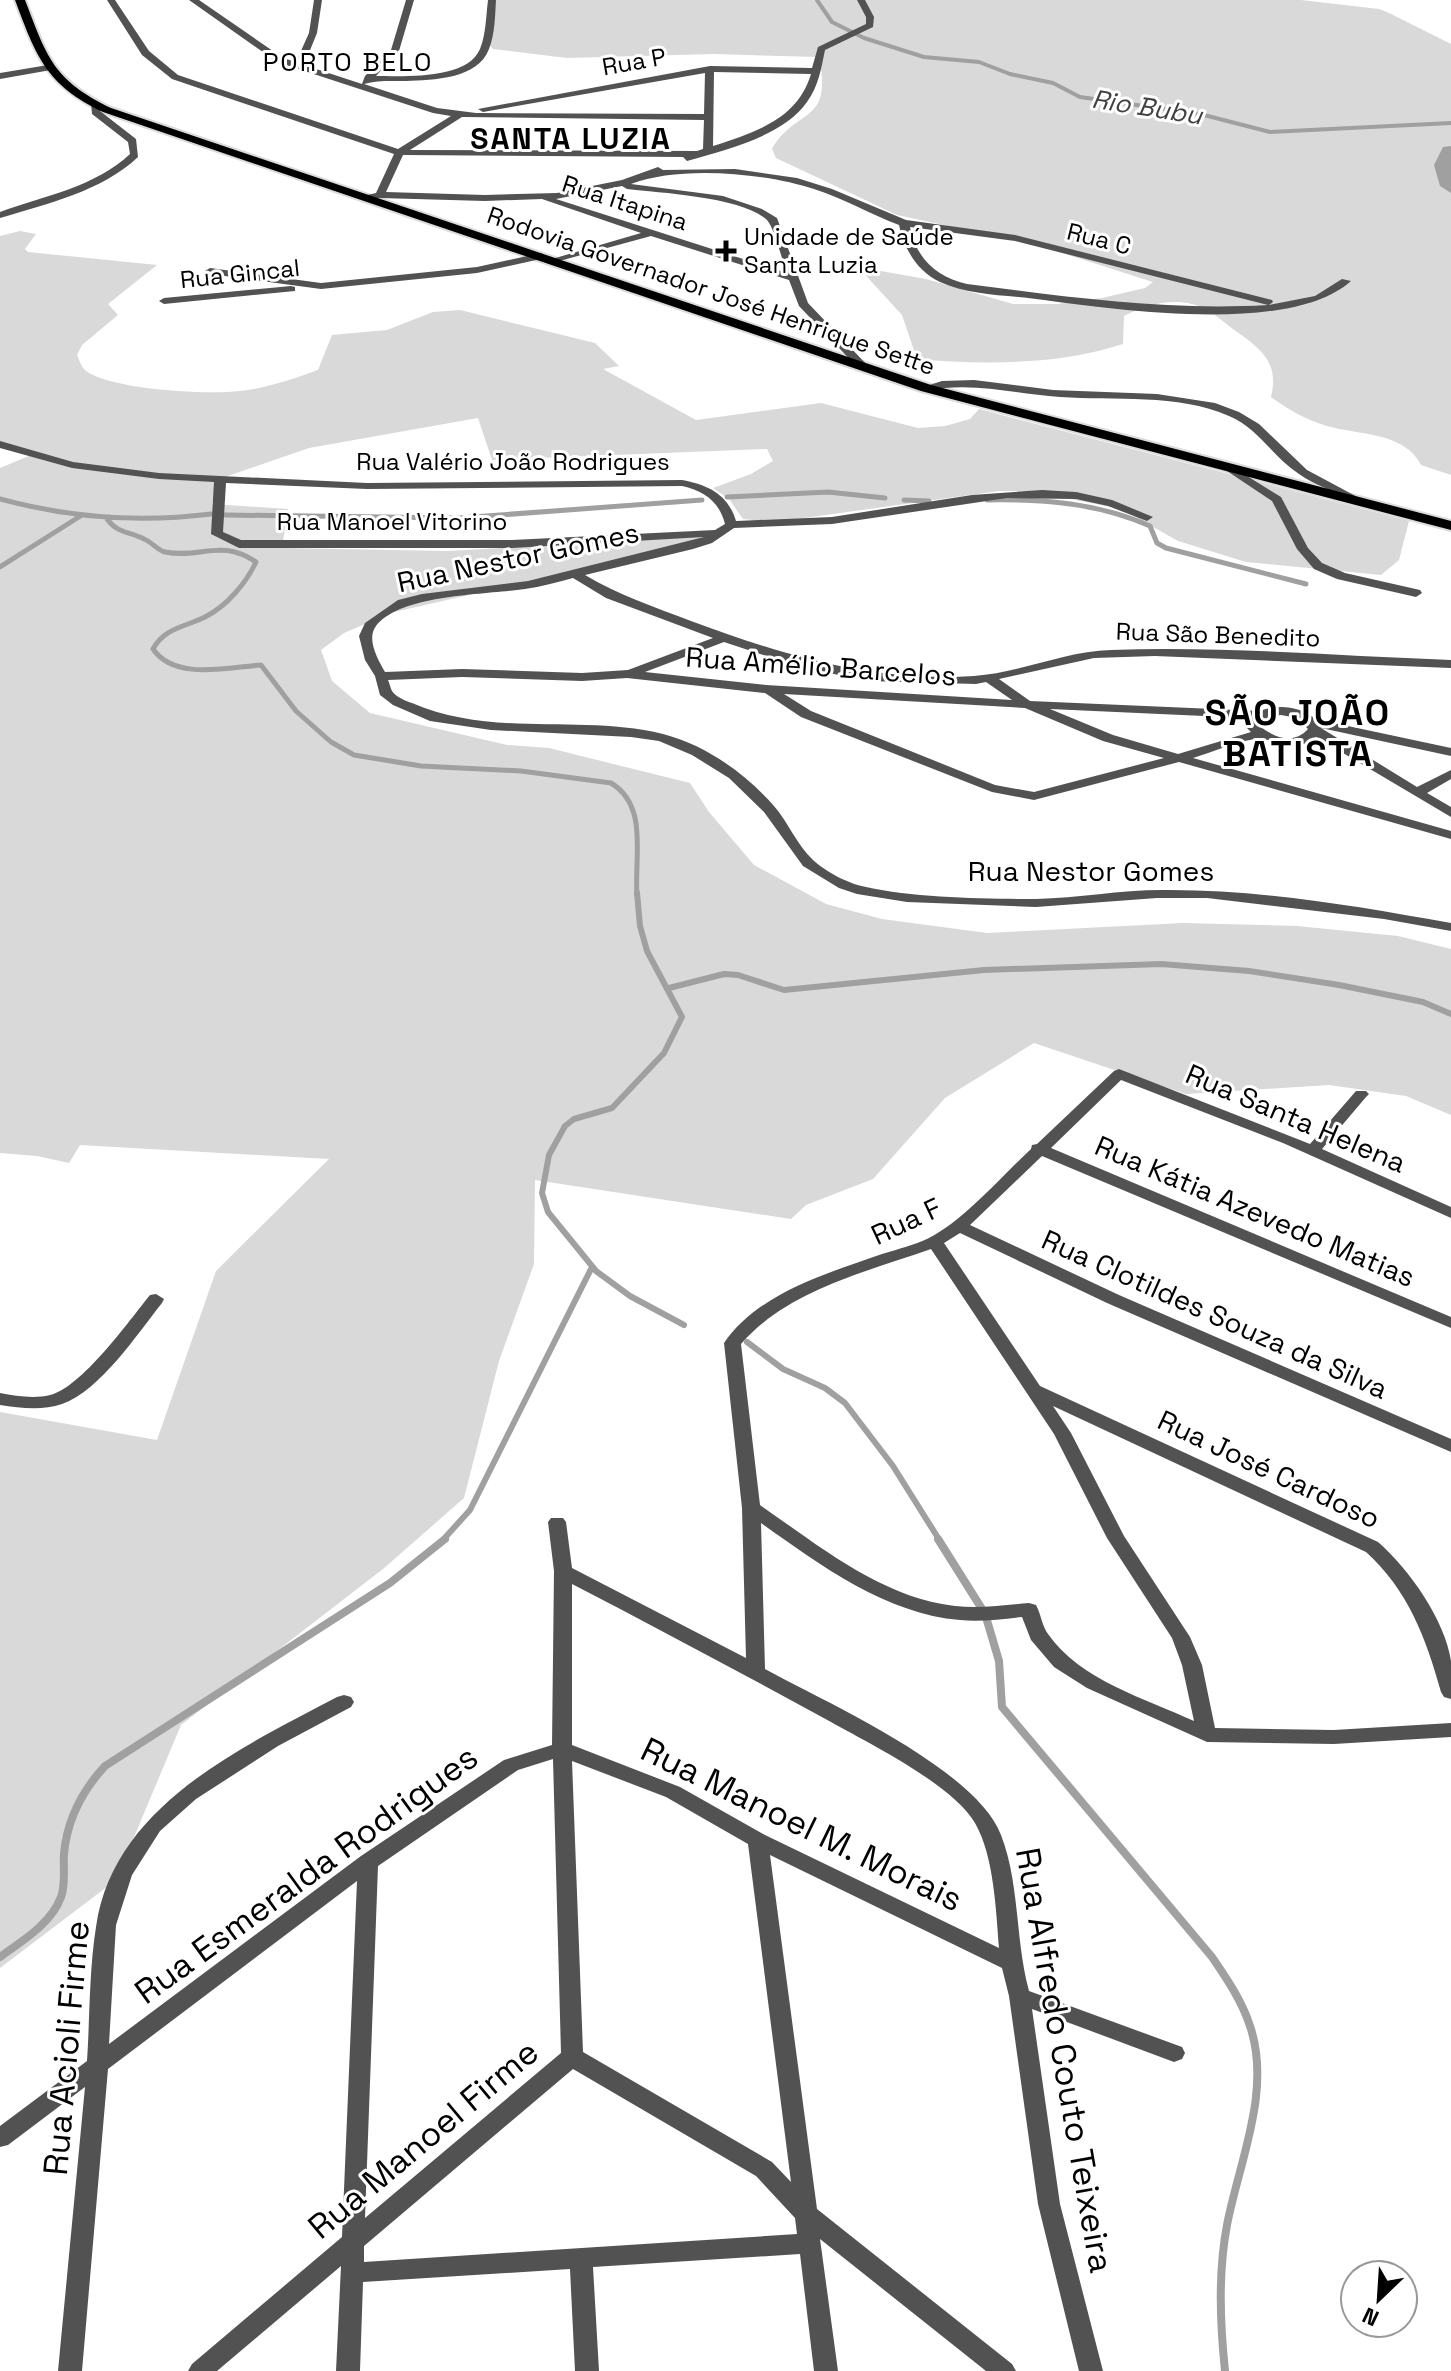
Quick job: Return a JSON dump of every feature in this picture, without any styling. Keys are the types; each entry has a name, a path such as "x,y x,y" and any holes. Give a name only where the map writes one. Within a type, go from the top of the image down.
{"main road":[{"name":"Rodovia Governador José Henrique Sette","path":"20,0 48,68 63,87 94,104 926,388 1451,526"}],"street":[{"path":"111,0 133,39 154,62 175,77 400,152 697,154"},
{"path":"193,0 270,55 336,78 367,80 439,75 475,62 483,54 492,0"},
{"path":"212,13 217,0"},
{"path":"299,66 311,43 318,0"},
{"path":"367,80 395,51 410,0"},
{"path":"366,198 380,195 538,196 622,185 697,154 758,135 803,103 818,71 821,49 870,25 870,17 861,0"},
{"path":"0,76 48,68"},
{"path":"708,151 710,69"},
{"name":"Rua P","path":"458,115 710,69 818,71"},
{"path":"336,78 367,80 436,111 458,115 708,117"},
{"path":"0,215 97,179 135,155 133,141 95,112 94,104"},
{"path":"380,195 400,152 458,115"},
{"name":"Rua C","path":"651,174 716,170 776,176 821,188 904,223 1015,238 1281,305"},
{"path":"622,185 720,201 764,213 773,220 803,304 864,368"},
{"name":"Rua Itapina","path":"538,196 792,278"},
{"path":"904,223 908,238 926,270 954,285 1189,312 1281,305 1329,294 1346,281"},
{"path":"556,261 650,233"},
{"path":"210,271 321,286 477,270 541,256"},
{"name":"Rua Gincal","path":"164,301 321,286"},
{"path":"926,388 942,383 988,383 1069,395 1167,398 1195,403 1254,426 1304,473 1339,488 1357,500"},
{"name":"Rua Valério João Rodrigues","path":"0,444 43,459 98,470 220,479 398,486 682,483 703,488 717,496 728,510 726,529"},
{"path":"1231,469 1277,499 1303,549 1318,566 1341,576 1416,593"},
{"name":"Rua Manoel Vitorino","path":"220,479 217,534 239,544 512,544 726,529"},
{"path":"726,529 860,517 1003,492 1086,498 1147,517"},
{"name":"Rua Nestor Gomes","path":"726,529 708,540 661,554 512,588 422,598 381,614 371,623 365,636 371,660 381,676 385,692 398,702 435,718 491,726 631,733 662,738 697,752 734,775 769,809 808,863 844,885 862,891 907,898 1036,903 1195,893 1384,915 1451,927"},
{"name":"Rua São Benedito","path":"574,573 610,595 724,638 800,663 867,677 930,681 991,679 1065,659 1120,652 1451,664"},
{"path":"627,674 724,638"},
{"name":"Rua Amélio Barcelos","path":"381,676 417,673 582,677 627,674 766,689 1026,704 1258,715 1294,712 1313,727"},
{"path":"991,679 1026,704 1108,738 1451,835"},
{"path":"766,689 806,714 992,788 1023,794 1044,795 1258,734"},
{"path":"1258,715 1253,721 1258,734 1280,742 1305,740 1313,727"},
{"path":"1313,727 1451,752"},
{"path":"1313,727 1451,813"},
{"path":"1418,792 1451,774"},
{"name":"Rua F","path":"751,1508 730,1348 745,1326 774,1305 935,1242 959,1226 1119,1074"},
{"name":"Rua Santa Helena","path":"1119,1074 1313,1150 1451,1213"},
{"path":"1313,1150 1361,1094"},
{"name":"Rua Kátia Azevedo Matias","path":"1038,1148 1451,1323"},
{"name":"Rua Clotildes Souza da Silva","path":"959,1226 1113,1299 1451,1446"},
{"path":"935,1242 1062,1433 1116,1538 1181,1637 1192,1665 1207,1735"},
{"path":"0,1399 20,1402 57,1400 76,1391 156,1299"},
{"name":"Rua José Cardoso","path":"1033,1390 1372,1547 1391,1561 1423,1612 1438,1646 1451,1692"},
{"path":"751,1508 756,1672"},
{"path":"751,1508 837,1565 905,1599 950,1612 1029,1610 1038,1635 1061,1662 1094,1683 1207,1735 1334,1737 1451,1730"},
{"path":"557,1522 563,1571 562,1749 572,2057"},
{"name":"Rua Alfredo Couto Teixeira","path":"563,1571 756,1672 918,1762 980,1814 991,1835 1004,1892 1011,1963 1020,1996 1049,2204 1091,2371"},
{"name":"Rua Acioli Firme","path":"70,2371 97,2068 106,1925 122,1873 153,1826 189,1794 271,1741 344,1702"},
{"name":"Rua Manoel M. Morais","path":"562,1749 673,1792 758,1840 1011,1963"},
{"name":"Rua Esmeralda Rodrigues","path":"0,2138 368,1862 511,1765 562,1749"},
{"path":"758,1840 826,2371"},
{"path":"348,2371 368,1862"},
{"path":"1020,1996 1174,2053"},
{"name":"Rua Manoel Firme","path":"200,2371 572,2057 764,2169 807,2215 1004,2371"},
{"name":"Rua Manoel Firme","path":"350,2273 811,2243"},
{"path":"581,2259 587,2371"}],"shaded area":[{"path":"496,0 1301,0 1387,12 1451,44 1451,475 1421,465 1404,446 1380,436 1319,424 1284,406 1271,397 1273,375 1261,352 1211,312 1197,305 1165,302 1124,316 1123,344 1099,351 1021,362 917,359 902,315 858,267 926,279 1013,304 1057,304 1102,298 1145,288 1153,282 1037,245 897,215 776,158 772,149 781,136 817,105 822,79 819,57 713,54 567,58 493,49 488,43"},
{"path":"20,231 36,234 25,249 28,252 157,265 108,304 118,315 82,345 77,355 86,371 117,383 161,390 206,392 260,388 318,370 332,335 387,330 433,312 460,310 595,343 619,366 603,369 696,420 821,403 918,428 945,426 970,419 979,409 1409,521 1399,560 1381,575 1246,562 1178,541 1121,509 1030,491 999,491 775,522 743,519 729,499 713,488 751,474 773,461 767,449 492,460 478,418 309,448 225,477 212,504 288,509 282,548 448,551 710,536 682,546 390,613 344,633 321,650 332,681 370,713 507,745 549,748 690,783 709,812 754,865 826,904 882,919 987,933 1183,923 1297,926 1398,936 1451,949 1451,1115 1406,1096 1329,1085 1186,1094 1034,1043 945,1098 873,1179 806,1205 791,1219 535,1180 534,1264 499,1361 464,1498 383,1569 181,1725 116,1880 0,1968 0,1412 157,1440 216,1271 329,1159 80,1145 69,1163 0,1153 0,468 36,453 0,442 0,236"}],"waterway":[{"name":"Rio Bubu","path":"817,0 832,22 864,38 924,57 979,62 1010,74 1053,83 1080,97 1200,114 1270,132 1451,123"},
{"name":"Rio Bubu","path":"1451,152 1445,165 1451,186"},
{"path":"727,497 828,492 885,498"},
{"path":"0,499 52,511 105,517 158,518 211,514"},
{"path":"225,515 459,518 702,500"},
{"path":"904,500 929,501"},
{"path":"987,500 1050,502 1111,512 1150,526 1157,543 1166,548 1306,584"},
{"path":"0,567 82,515"},
{"path":"107,519 120,530 139,536 165,552 232,551 256,562 241,586 221,607 169,632 158,642 153,649 163,659 188,669 203,670 261,665 296,711 331,742 354,755 421,766 521,771 611,783 623,793 635,819 637,893"},
{"path":"637,893 640,926 647,951 682,1017 664,1053 612,1108 574,1119 565,1126 549,1155 542,1193 548,1212 596,1271 630,1296 684,1325"},
{"path":"669,988 724,974 738,975 784,990 984,970 1161,964 1249,971 1339,985 1423,1002 1451,1014"},
{"path":"442,1541 470,1510 592,1267"},
{"path":"747,1342 783,1369 825,1388 845,1403 893,1466 940,1541"},
{"path":"0,1957 35,1931 56,1907 63,1892 64,1854 72,1817 89,1785 105,1766 390,1583 445,1539"},
{"path":"938,1539 982,1609"},
{"path":"986,1617 999,1661 1002,1707 1212,1957 1229,1982 1250,2026 1256,2051 1256,2101 1224,2243 1221,2298 1225,2371"}],"place":[{"name":"Unidade de Saúde Santa Luzia","path":"726,251"}],"district":[{"name":"PORTO BELO","path":"348,62"},
{"name":"SANTA LUZIA","path":"571,139"},
{"name":"SÃO JOÃO BATISTA","path":"1298,732"}]}
